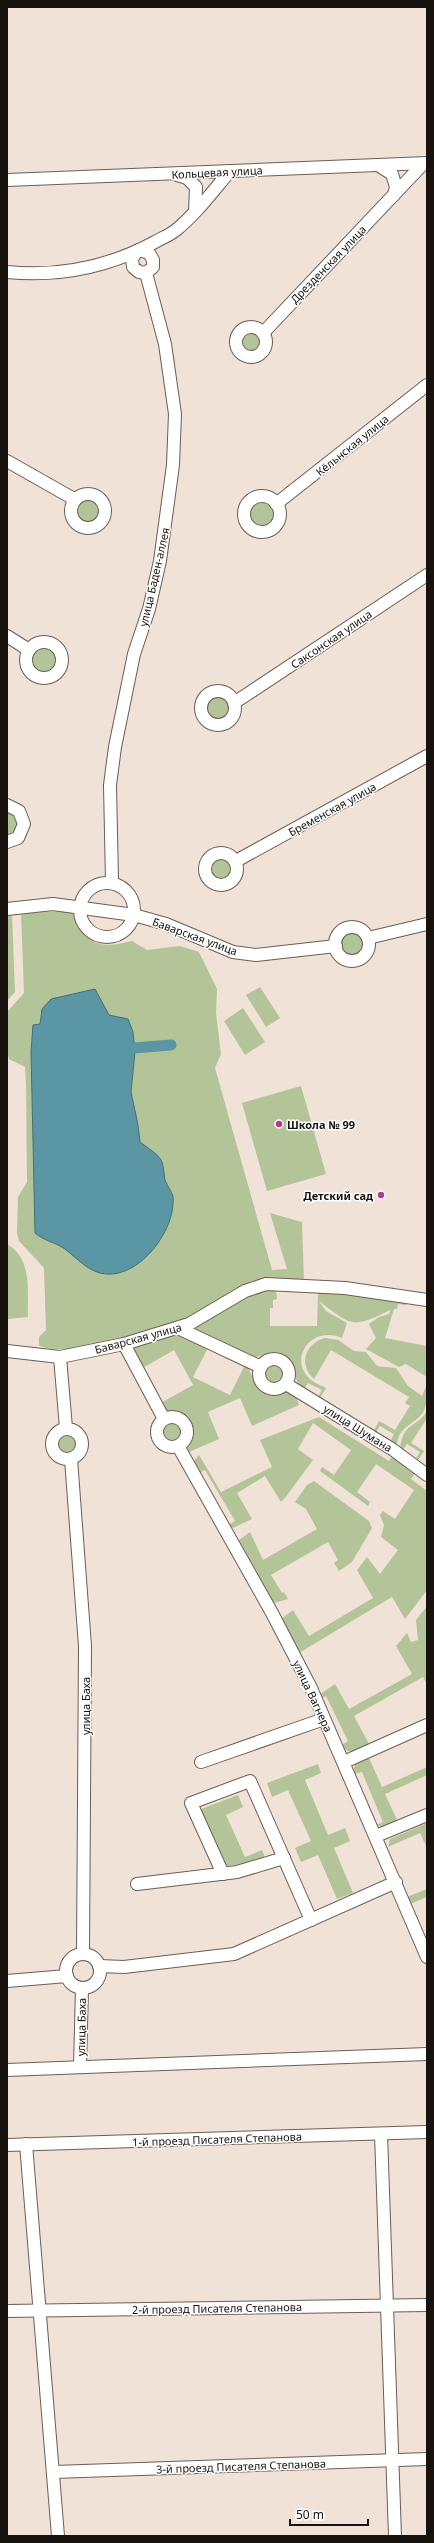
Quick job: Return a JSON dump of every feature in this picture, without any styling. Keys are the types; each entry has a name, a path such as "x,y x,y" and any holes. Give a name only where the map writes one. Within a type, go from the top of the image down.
{"street":[{"name":"Кольцевая улица","path":"7,180 425,164"},
{"name":"Дрезденская улица","path":"263,333 425,164"},
{"path":"378,165 392,174 396,188 394,195"},
{"path":"7,272 36,275 68,272 104,263 138,251 176,230 230,171"},
{"path":"172,174 187,178 196,187 198,193 195,211"},
{"name":"улица Баден-аллея","path":"112,881 110,785 115,747 134,654 149,609 160,560 173,466 175,414 165,344 146,273 139,272 133,267 132,259 138,251"},
{"name":"Кёльнская улица","path":"276,504 427,385"},
{"path":"7,461 74,499"},
{"name":"Саксонская улица","path":"234,703 427,575"},
{"path":"7,636 29,650"},
{"name":"Бременская улица","path":"236,861 427,756"},
{"path":"7,805 19,811 24,824 18,838 7,842"},
{"path":"112,881 125,888 131,896 134,915 123,932 117,936 102,938 86,927 81,908 90,887 96,883 112,881"},
{"name":"Баварская улица","path":"7,909 53,904 134,915 166,924 233,952 256,955 336,946"},
{"path":"368,938 427,924"},
{"path":"346,928 356,928 365,933 368,938 367,952 356,960 343,958 336,946 338,936 346,928"},
{"name":"Баварская улица","path":"7,1351 60,1357 124,1344 178,1328 245,1291 266,1284 345,1288 427,1300"},
{"path":"178,1328 261,1367"},
{"path":"124,1344 164,1419"},
{"path":"60,1357 66,1428"},
{"path":"268,1360 283,1362 290,1374 286,1384 278,1389 268,1388 260,1382 261,1367 268,1360"},
{"name":"улица Шумана","path":"286,1384 392,1449 427,1475"},
{"path":"176,1417 187,1427 187,1436 178,1446 166,1446 158,1439 157,1429 164,1419 176,1417"},
{"path":"66,1428 76,1431 82,1439 80,1453 71,1459 61,1458 52,1446 54,1436 66,1428"},
{"name":"улица Вагнера","path":"178,1446 272,1613 324,1719 344,1762 427,1956"},
{"name":"улица Баха","path":"71,1459 85,1646 83,1954"},
{"path":"202,1762 324,1719"},
{"path":"344,1762 427,1725"},
{"path":"223,1874 191,1803 250,1781 311,1920"},
{"path":"376,1836 427,1815"},
{"path":"137,1884 237,1872 284,1858"},
{"path":"7,1981 67,1976 69,1961 83,1954 93,1958 99,1966 124,1967 234,1954 396,1882"},
{"name":"улица Баха","path":"67,1976 72,1984 82,1988 96,1981 99,1966"},
{"name":"улица Баха","path":"80,2067 82,1988"},
{"path":"7,2070 427,2054"},
{"name":"1-й проезд Писателя Степанова","path":"7,2145 427,2132"},
{"path":"381,2134 395,2536"},
{"path":"26,2144 38,2310 54,2472 58,2536"},
{"name":"2-й проезд Писателя Степанова","path":"7,2311 427,2305"},
{"name":"3-й проезд Писателя Степанова","path":"54,2472 427,2459"}],"green space":[{"path":"247,333 255,333 260,338 258,349 255,351 247,351 242,346 242,338"},
{"path":"84,498 94,498 101,505 101,515 94,522 84,522 77,515 77,505"},
{"path":"257,503 267,503 274,510 274,520 267,527 257,527 250,520 250,510"},
{"path":"44,647 53,651 57,660 53,669 44,673 35,669 31,660 35,651"},
{"path":"212,697 222,697 229,704 229,714 222,721 212,721 205,714 205,704"},
{"path":"7,812 15,816 18,824 15,831 7,836"},
{"path":"217,856 227,856 234,863 234,873 227,880 217,880 210,873 210,863"},
{"path":"72,911 76,922 82,931 94,942 111,945 132,941 147,950 180,946 199,952 217,989 216,1013 221,1054 215,1068 272,1270 287,1269 270,1213 302,1222 304,1280 274,1278 256,1280 237,1288 196,1314 174,1324 135,1336 88,1346 67,1349 50,1349 39,1345 39,1337 46,1330 44,1268 19,1241 17,1233 18,1197 27,1182 26,1083 25,1067 9,1059 7,1052 7,1012 24,993 21,913"},
{"path":"12,914 15,992 7,1001 7,915"},
{"path":"352,932 357,933 363,939 363,949 357,955 352,956 347,955 341,949 340,944 341,939 347,933"},
{"path":"260,987 280,1018 266,1027 246,995"},
{"path":"243,1008 265,1042 245,1055 224,1021"},
{"path":"301,1086 326,1174 267,1191 242,1103"},
{"path":"8,1245 16,1251 22,1259 25,1268 28,1287 28,1317 7,1319"},
{"path":"262,1288 284,1291 276,1291 277,1299 273,1300 273,1308 270,1308 270,1326 317,1326 318,1293 301,1292 300,1290 406,1299 406,1305 398,1304 397,1309 394,1309 385,1338 427,1346 427,1377 406,1364 399,1367 366,1349 376,1338 369,1324 379,1317 389,1314 390,1310 368,1320 353,1322 339,1316 319,1301 326,1311 347,1323 342,1338 331,1335 313,1339 303,1352 301,1360 303,1369 308,1377 326,1388 320,1398 318,1397 322,1390 308,1383 304,1389 296,1379 292,1366 286,1356 281,1353 273,1352 252,1358 195,1330 195,1325"},
{"path":"176,1333 208,1348 193,1377 230,1395 245,1365 257,1387 264,1394 273,1395 288,1391 296,1396 299,1405 252,1426 240,1398 208,1412 219,1439 189,1452 188,1443 192,1426 191,1421 187,1416 179,1412 164,1411 159,1404 193,1385 174,1350 141,1369 132,1349"},
{"path":"325,1338 338,1340 354,1351 366,1352 377,1366 396,1368 408,1386 422,1396 427,1384 426,1401 423,1413 402,1431 399,1435 397,1446 390,1442 394,1434 380,1426 376,1433 373,1432 379,1421 395,1430 410,1406 405,1403 409,1397 331,1350 314,1379 306,1367 306,1355 313,1345"},
{"path":"271,1364 279,1364 285,1370 285,1378 279,1384 271,1384 265,1378 265,1370"},
{"path":"427,1411 427,1418 411,1443 424,1451 418,1460 416,1458 420,1452 407,1444 403,1450 400,1448 404,1433 407,1429 419,1421"},
{"path":"319,1417 389,1461 393,1455 416,1472 411,1479 427,1491 427,1590 405,1619 392,1597 299,1653 281,1619 293,1610 309,1636 373,1598 357,1570 367,1557 380,1574 398,1550 381,1537 384,1525 380,1515 383,1511 395,1519 414,1490 376,1464 357,1492 370,1502 368,1506 320,1471 322,1467 334,1475 351,1450 313,1423 298,1449 313,1460 285,1498 281,1502 265,1476 237,1493 252,1519 233,1528 228,1525 235,1521 205,1470 199,1473 193,1462 199,1455 221,1492 272,1467 260,1440"},
{"path":"168,1422 176,1422 182,1428 182,1436 176,1442 168,1442 162,1436 162,1428"},
{"path":"63,1433 71,1433 77,1439 77,1447 71,1453 63,1453 57,1447 57,1439"},
{"path":"314,1481 369,1521 372,1528 352,1562 339,1571 334,1563 338,1560 328,1542 271,1575 282,1593 284,1592 288,1599 274,1603 239,1540 250,1532 263,1560 317,1529 306,1509 295,1502 307,1485"},
{"path":"427,1606 427,1684 423,1677 354,1716 369,1744 353,1752 347,1751 342,1745 348,1741 326,1696 320,1699 319,1695 335,1684 349,1709 412,1674 396,1646 407,1633 411,1642 418,1640 416,1620"},
{"path":"369,1758 382,1787 427,1767 427,1775 385,1794 398,1822 385,1827 376,1825 383,1822 362,1772 355,1774 353,1770 356,1763"},
{"path":"318,1764 321,1773 305,1780 328,1835 345,1828 350,1841 334,1848 353,1893 337,1899 318,1855 301,1862 295,1848 311,1841 288,1790 272,1797 267,1783"},
{"path":"238,1795 243,1807 226,1815 245,1857 262,1850 266,1860 227,1866 201,1809"},
{"path":"427,1823 427,1848 420,1833 388,1847 390,1839"},
{"path":"427,1889 427,1897 410,1904 407,1897"}],"water":[{"path":"95,989 109,1015 128,1019 133,1032 135,1052 131,1092 140,1142 155,1153 163,1164 165,1180 173,1197 169,1223 154,1249 132,1268 119,1273 106,1274 94,1271 65,1249 35,1233 31,1052 33,1025 40,1024 42,1009 51,999"}],"waterway":[{"path":"134,1048 171,1045"}],"place":[{"name":"Школа № 99","path":"279,1124"},
{"name":"Детский сад","path":"381,1195"}]}
